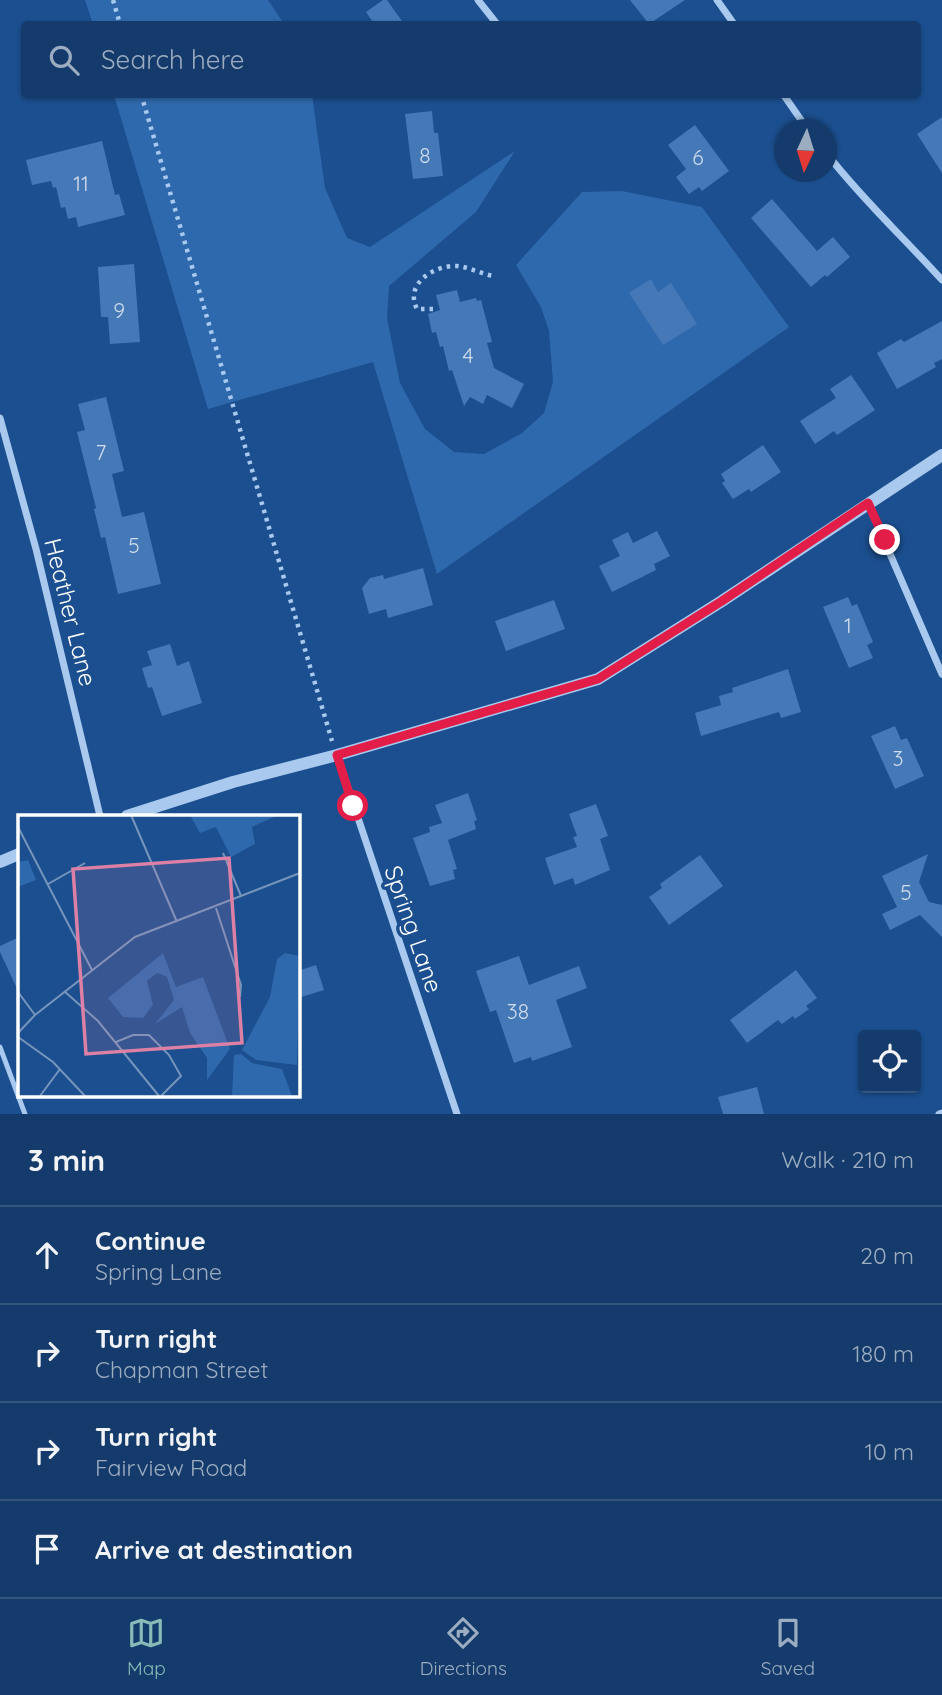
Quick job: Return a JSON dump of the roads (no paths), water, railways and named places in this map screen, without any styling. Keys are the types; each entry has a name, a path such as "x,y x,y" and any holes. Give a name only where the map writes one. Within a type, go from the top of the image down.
{"street":[{"path":"478,0 495,21"},
{"path":"717,0 732,21"},
{"path":"786,98 800,119"},
{"path":"837,167 855,190 942,280"},
{"name":"Heather Lane","path":"0,418 36,549 100,815"},
{"path":"133,815 233,782 337,755 598,679 722,601 942,455"},
{"path":"868,503 942,674"},
{"name":"Spring Lane","path":"337,755 457,1114"},
{"path":"0,862 18,855"}],"lane":[{"path":"0,1047 18,1095"},
{"path":"18,1096 25,1114"}]}
